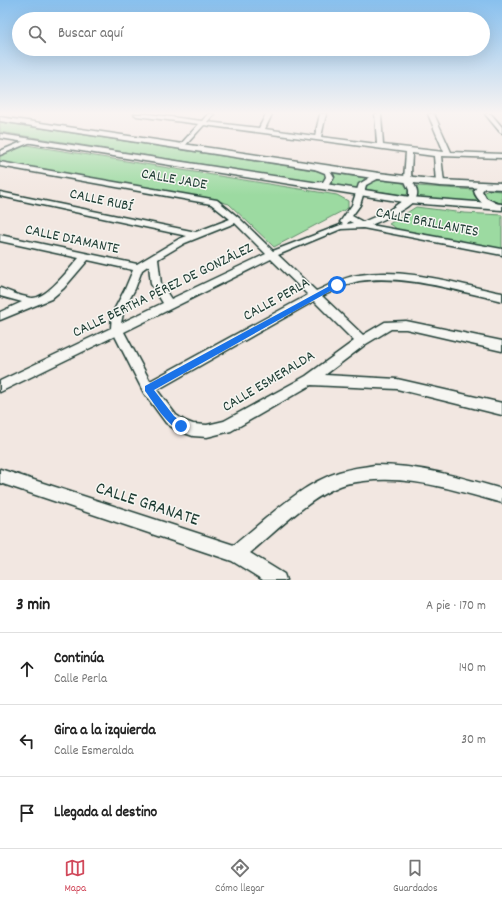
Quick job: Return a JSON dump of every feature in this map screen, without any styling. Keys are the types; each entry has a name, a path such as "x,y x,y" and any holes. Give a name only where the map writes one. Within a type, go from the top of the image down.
{"main road":[{"path":"29,141 359,193 410,200 500,207"},
{"path":"143,141 379,176 440,183 502,186"}],"street":[{"path":"0,153 29,141"},
{"path":"181,147 186,141"},
{"path":"342,141 437,154 502,156"},
{"path":"380,141 380,146"},
{"path":"443,141 448,154"},
{"path":"409,150 408,179 413,190 410,200"},
{"path":"437,154 440,183"},
{"name":"CALLE JADE","path":"0,164 203,199 221,206 271,255 316,295 362,341"},
{"path":"308,185 325,184 330,177 328,172 318,167"},
{"path":"340,227 356,205 359,193 366,181 379,176"},
{"path":"483,186 478,191 482,199 500,207"},
{"name":"CALLE RUBÍ","path":"0,194 196,235"},
{"name":"CALLE BERTHA PÉREZ DE GONZÁLEZ","path":"0,387 271,255 340,227 363,225 390,213 410,200"},
{"name":"CALLE BRILLANTES","path":"347,218 363,225 403,235 502,252"},
{"path":"117,329 116,315 133,283 138,268 169,248 196,235 236,220"},
{"name":"CALLE DIAMANTE","path":"0,238 85,258 138,268"},
{"path":"0,316 47,296 60,286 85,258"},
{"path":"153,258 156,284 169,304"},
{"name":"CALLE PERLA","path":"148,389 316,295 337,285 359,278 380,276 400,278 502,297"},
{"path":"0,292 34,302"},
{"name":"CALLE ESMERALDA","path":"117,329 148,389 171,419 181,426 193,430 207,431 226,427 310,380 362,341 389,325 398,324 502,346"},
{"path":"310,380 397,384 502,409"},
{"path":"236,554 296,504 337,480 375,472 407,473 443,479 502,496"},
{"name":"CALLE GRANATE","path":"0,476 236,554 278,580"}],"green space":[{"path":"57,141 124,141 319,171 326,174 326,180 313,182"},
{"path":"26,145 337,195 348,201 348,208 274,247 229,204 211,199 0,162 0,156"},
{"path":"332,173 365,178 356,189 327,185 334,180 334,175"},
{"path":"381,180 403,183 408,189 408,193 406,195 401,195 365,189 370,182"},
{"path":"417,186 474,190 474,195 483,203 417,198"},
{"path":"488,190 502,191 502,203 487,200 483,193"},
{"path":"416,207 464,213 502,215 502,249 404,233 389,224"}],"route":[{"path":"181,426 171,419 148,389 316,295 337,285"}]}
